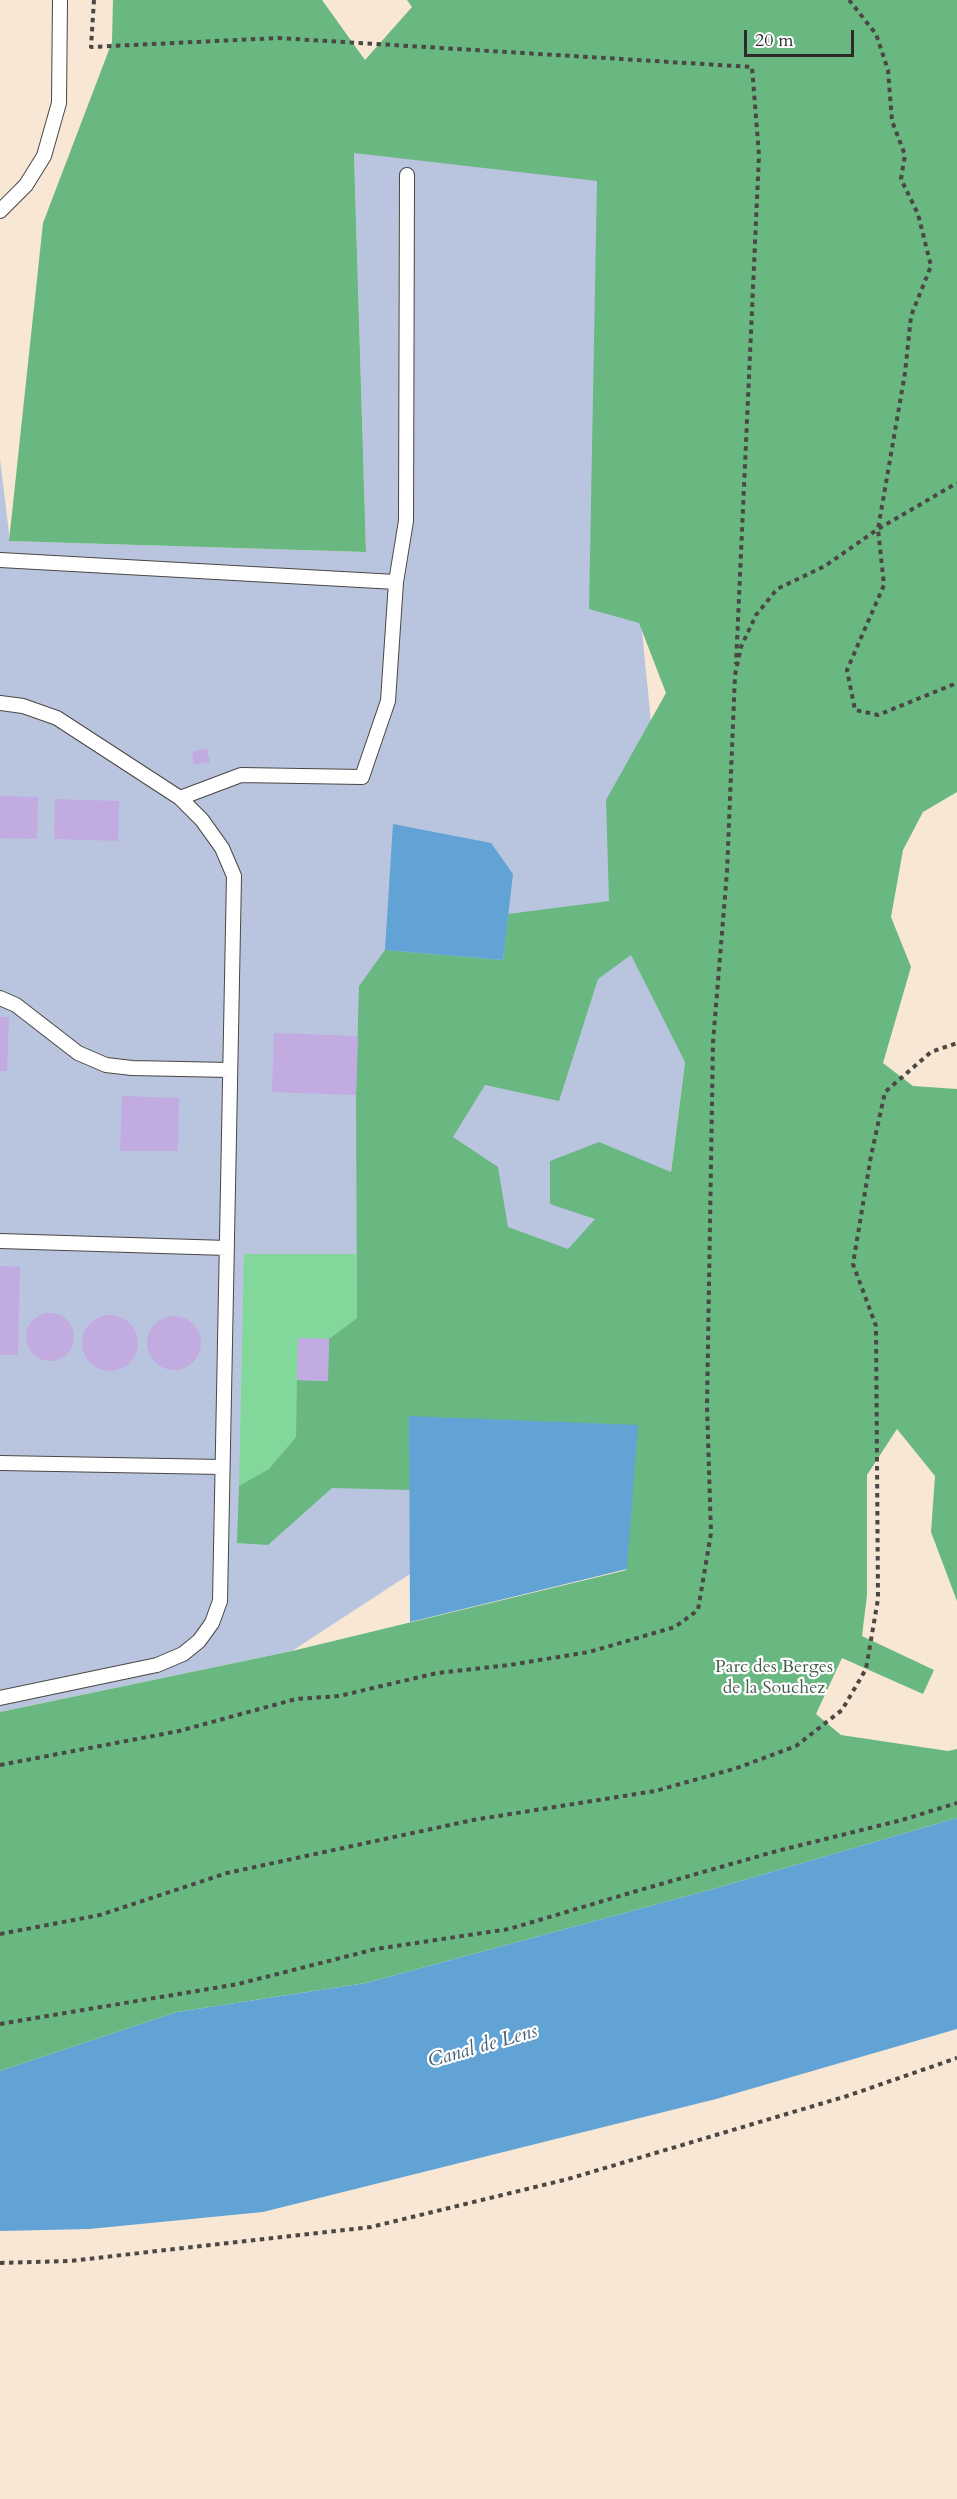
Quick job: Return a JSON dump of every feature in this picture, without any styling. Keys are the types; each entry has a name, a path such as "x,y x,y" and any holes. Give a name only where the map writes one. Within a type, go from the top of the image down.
{"lane":[{"path":"0,211 26,185 44,156 59,103 60,0"},
{"path":"180,798 241,775 362,777 387,701 396,582 406,522 407,175"},
{"path":"0,560 396,582"},
{"path":"0,702 23,706 57,718 180,798 202,820 222,848 234,876 220,1601 212,1623 199,1641 183,1654 157,1665 0,1698"},
{"path":"0,998 16,1005 78,1053 106,1065 132,1068 230,1070"},
{"path":"0,1241 227,1248"},
{"path":"0,1463 222,1467"}],"path":[{"path":"0,1765 179,1731 296,1699 339,1696 436,1673 589,1652 675,1627 698,1610 711,1533 707,1406 713,1042 727,872 759,155 752,67 278,38 91,47 94,0"},
{"path":"849,0 876,34 888,70 892,121 905,155 901,179 918,214 931,266 911,316 905,373 878,529 884,585 847,670 855,710 878,715 957,683"},
{"path":"735,675 741,647 756,615 777,588 825,566 878,529 957,483"},
{"path":"0,1934 100,1915 227,1873 472,1820 655,1791 737,1768 796,1746 842,1710 866,1669 878,1599 876,1326 853,1264 867,1178 885,1092 932,1052 957,1043"},
{"path":"0,2024 238,1984 376,1949 509,1929 651,1886 777,1851 902,1820 957,1803"},
{"path":"0,2263 69,2260 371,2227 568,2179 847,2096 957,2058"}],"shaded area":[{"path":"354,152 597,180 685,1062 638,1425 292,1651 0,1712 0,459 10,541 366,552"}],"green space":[{"name":"Parc des Berges de la Souchez","path":"113,0 322,0 365,60 412,7 407,0 957,0 957,792 923,812 903,850 891,917 911,967 883,1063 913,1086 957,1089 957,1601 931,1532 935,1476 897,1429 867,1475 867,1595 862,1636 934,1670 923,1694 842,1658 816,1714 841,1735 948,1751 957,1749 957,1818 713,1889 366,1983 177,2012 0,2071 0,1712 292,1651 627,1570 409,1416 410,1490 332,1488 268,1545 237,1543 239,1486 269,1469 296,1437 297,1380 327,1381 329,1339 357,1318 356,1095 359,986 385,950 503,960 508,914 609,901 606,800 666,693 639,623 589,609 597,181 354,153 366,552 9,541 43,223 112,42","holes":["631,955 685,1062 671,1172 599,1142 550,1161 550,1204 595,1219 568,1249 508,1227 498,1167 453,1137 485,1085 559,1101 598,979"]},
{"path":"244,1254 356,1254 357,1318 329,1339 298,1338 296,1437 269,1469 239,1486"}],"water":[{"path":"393,824 491,843 513,874 503,960 385,950"},
{"path":"409,1416 638,1425 627,1569 410,1622"},
{"name":"Canal de Lens","path":"957,1818 957,2029 716,2099 263,2212 89,2229 0,2231 0,2071 177,2012 366,1983 713,1889"}],"building":[{"path":"207,749 210,762 194,765 192,752"},
{"path":"0,796 38,797 37,839 0,838"},
{"path":"55,799 119,801 118,841 54,839"},
{"path":"0,1017 9,1017 7,1071 0,1071"},
{"path":"274,1033 358,1036 356,1095 272,1092"},
{"path":"122,1096 179,1098 178,1151 120,1151"},
{"path":"0,1266 20,1267 18,1355 0,1355"},
{"path":"45,1313 55,1313 70,1323 74,1337 73,1346 64,1357 55,1361 45,1361 30,1351 26,1342 26,1332 36,1317"},
{"path":"104,1315 116,1315 126,1319 134,1327 138,1343 134,1359 126,1367 116,1371 104,1371 94,1367 86,1359 82,1349 82,1337 86,1327 94,1319"},
{"path":"174,1316 184,1318 193,1324 199,1333 201,1343 199,1353 193,1362 184,1368 174,1370 164,1368 155,1362 149,1353 147,1343 149,1333 155,1324 164,1318"},
{"path":"298,1338 329,1339 328,1381 297,1380"}]}
